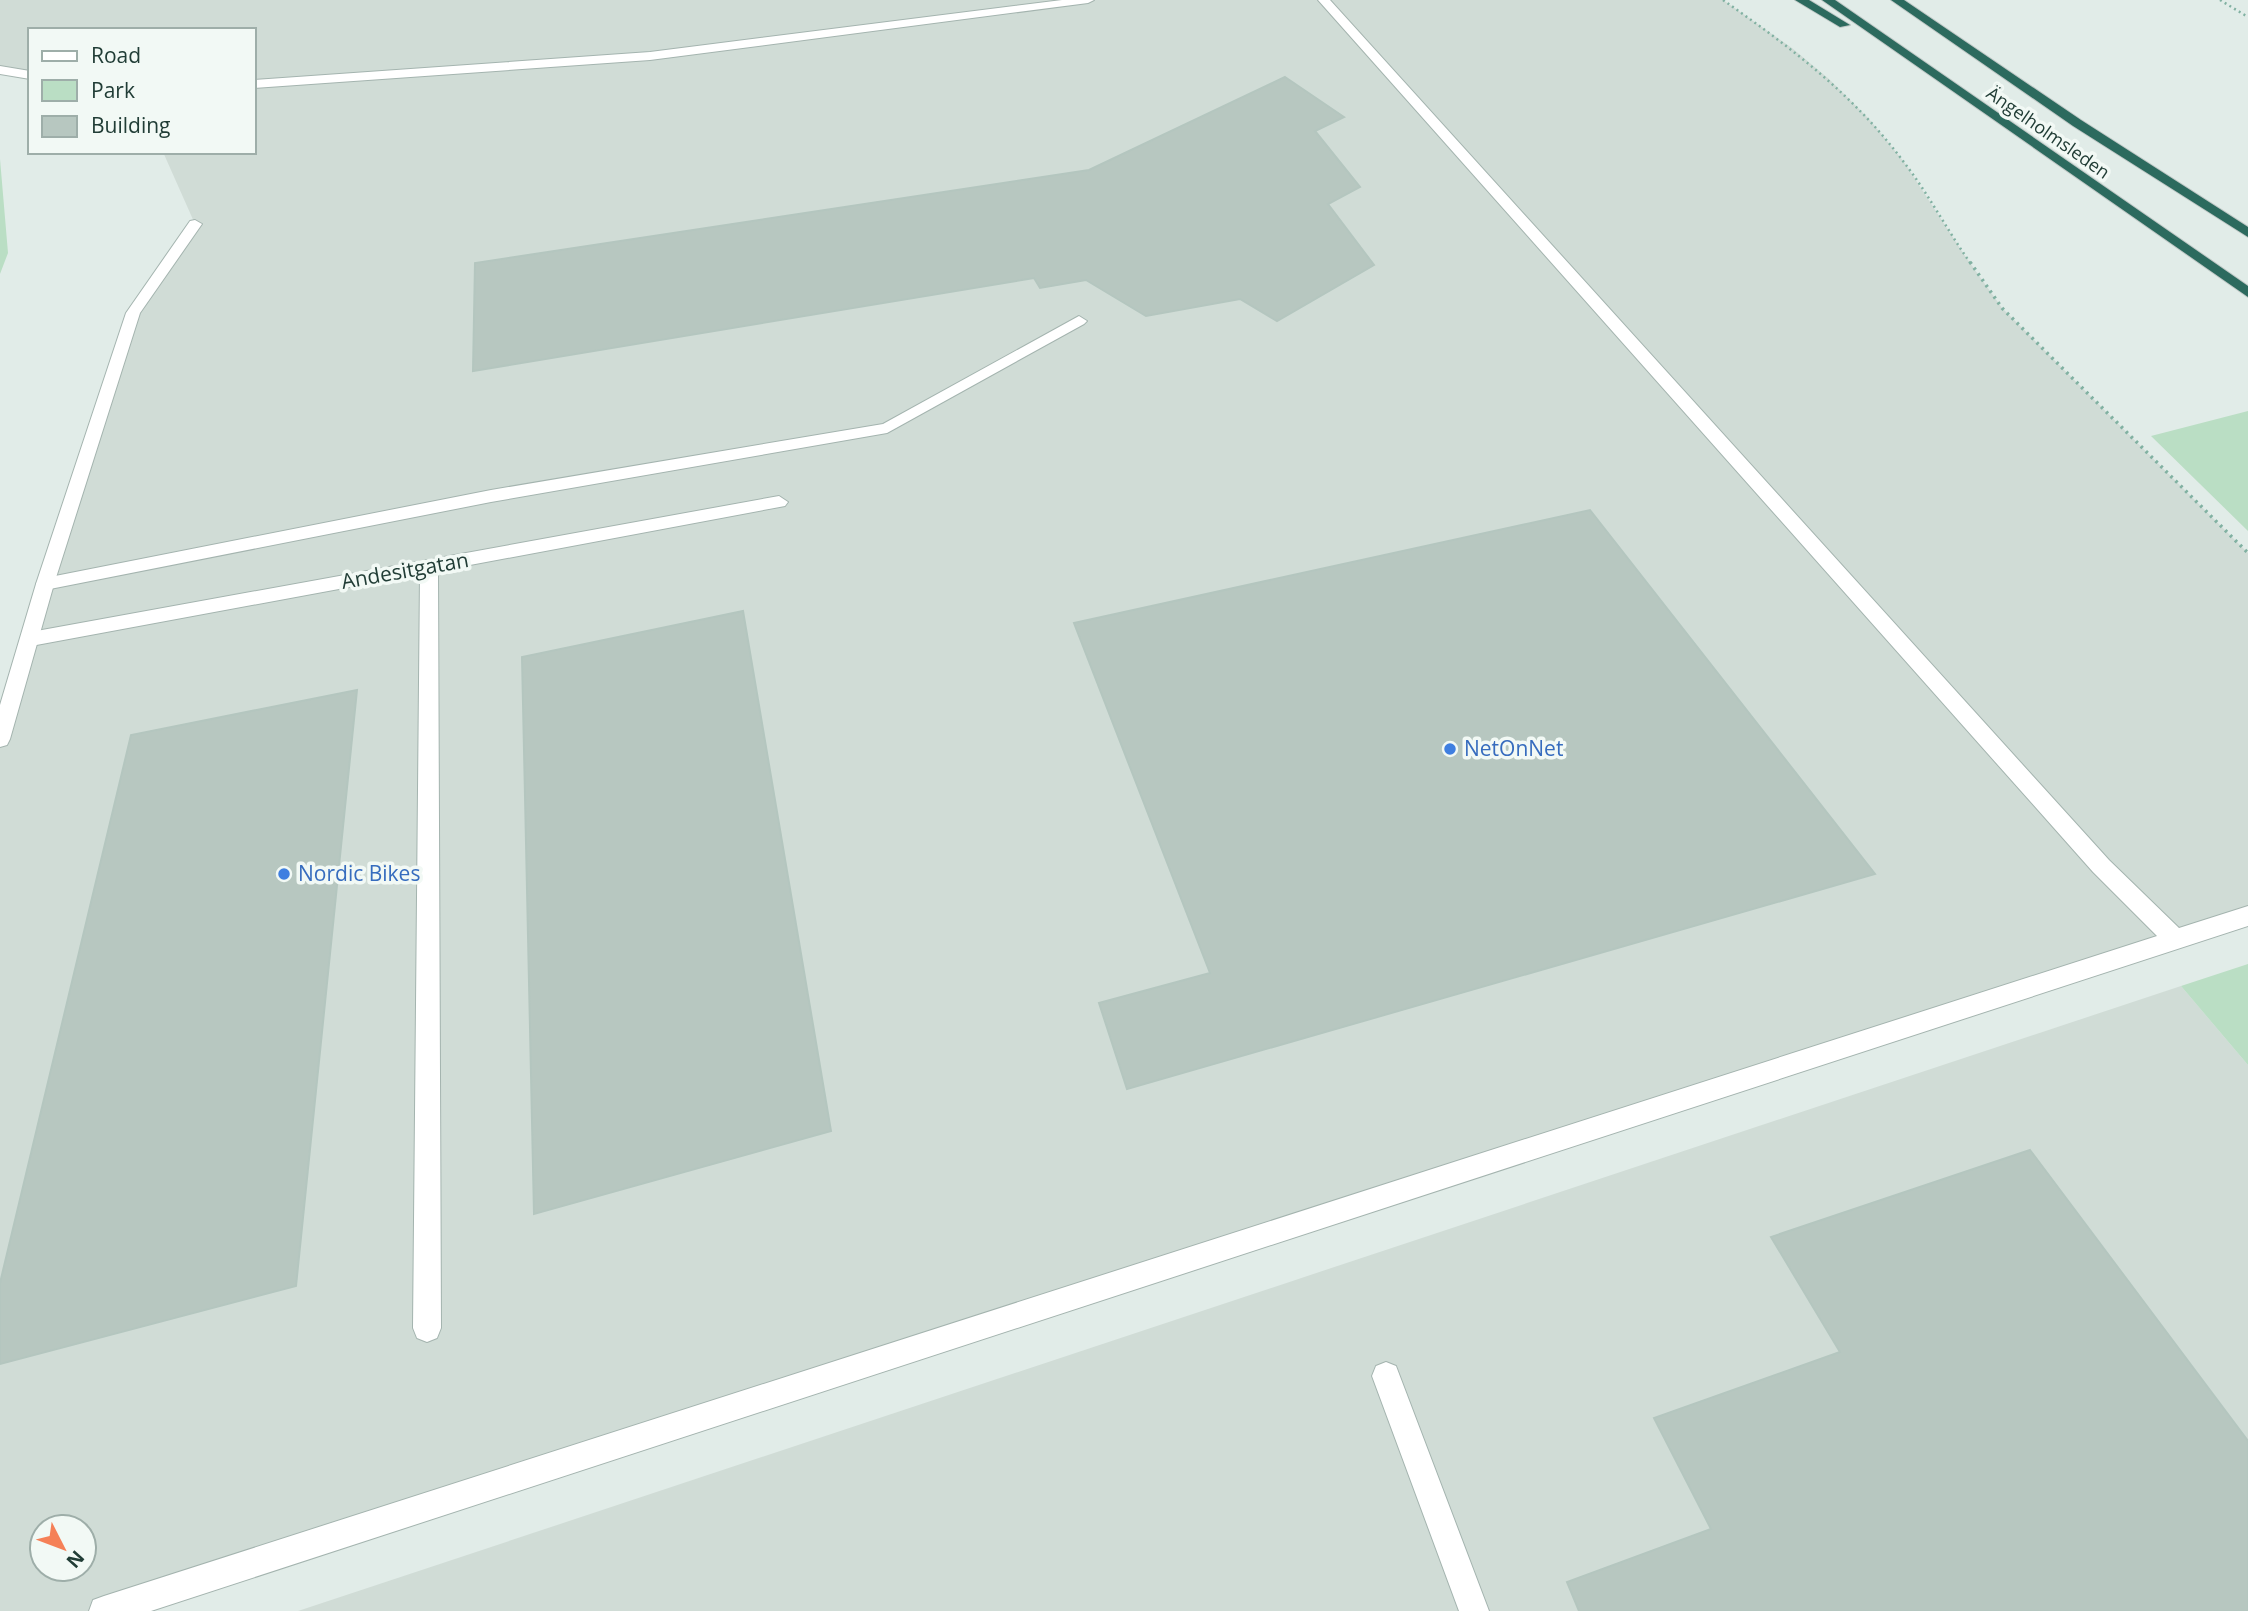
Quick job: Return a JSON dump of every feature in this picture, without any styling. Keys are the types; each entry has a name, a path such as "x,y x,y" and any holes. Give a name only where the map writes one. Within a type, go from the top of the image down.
{"highway":[{"path":"1801,0 1938,77"},
{"name":"Ängelholmsleden","path":"1828,0 2248,293"},
{"name":"Ängelholmsleden","path":"1900,2 2077,123 2248,233"}],"street":[{"path":"256,85 649,56 1088,0"},
{"path":"1324,0 2091,856 2175,939"},
{"path":"0,71 28,75"},
{"path":"0,739 46,584 133,313 195,224"},
{"path":"46,584 491,496 887,428 1079,321"},
{"name":"Andesitgatan","path":"31,639 779,502"},
{"path":"427,1328 429,566"},
{"path":"104,1611 2248,916"},
{"path":"1386,1376 1474,1611"}],"path":[{"path":"1723,0 1792,48 1829,79 1869,119 1904,162 2002,308 2248,553"},
{"path":"2220,0 2248,17"}],"shaded area":[{"path":"0,0 1723,0 1792,48 1829,79 1869,119 1904,162 2002,308 2248,553 2248,916 110,1611 0,1611 0,739 133,313 195,224 164,154 256,154 256,28 28,28 28,75 0,70"},
{"path":"2181,986 2248,1065 2248,1611 298,1611"}],"green space":[{"path":"0,159 8,253 0,274"},
{"path":"2248,411 2248,531 2151,436"},
{"path":"2248,964 2248,1065 2181,986"}],"building":[{"path":"1285,77 1344,117 1315,131 1360,187 1328,204 1374,265 1277,321 1240,299 1146,316 1086,280 1040,288 1034,278 473,371 475,263 1089,170"},
{"name":"NetOnNet","path":"1590,510 1875,874 1127,1089 1099,1003 1210,973 1074,623"},
{"path":"743,611 831,1131 534,1214 522,657"},
{"path":"357,690 296,1286 0,1364 0,1283 131,735"},
{"path":"2030,1150 2248,1441 2248,1611 1579,1611 1567,1582 1711,1529 1654,1418 1840,1352 1771,1237"}],"place":[{"name":"NetOnNet","path":"1450,749"},
{"name":"Nordic Bikes","path":"284,874"}]}
